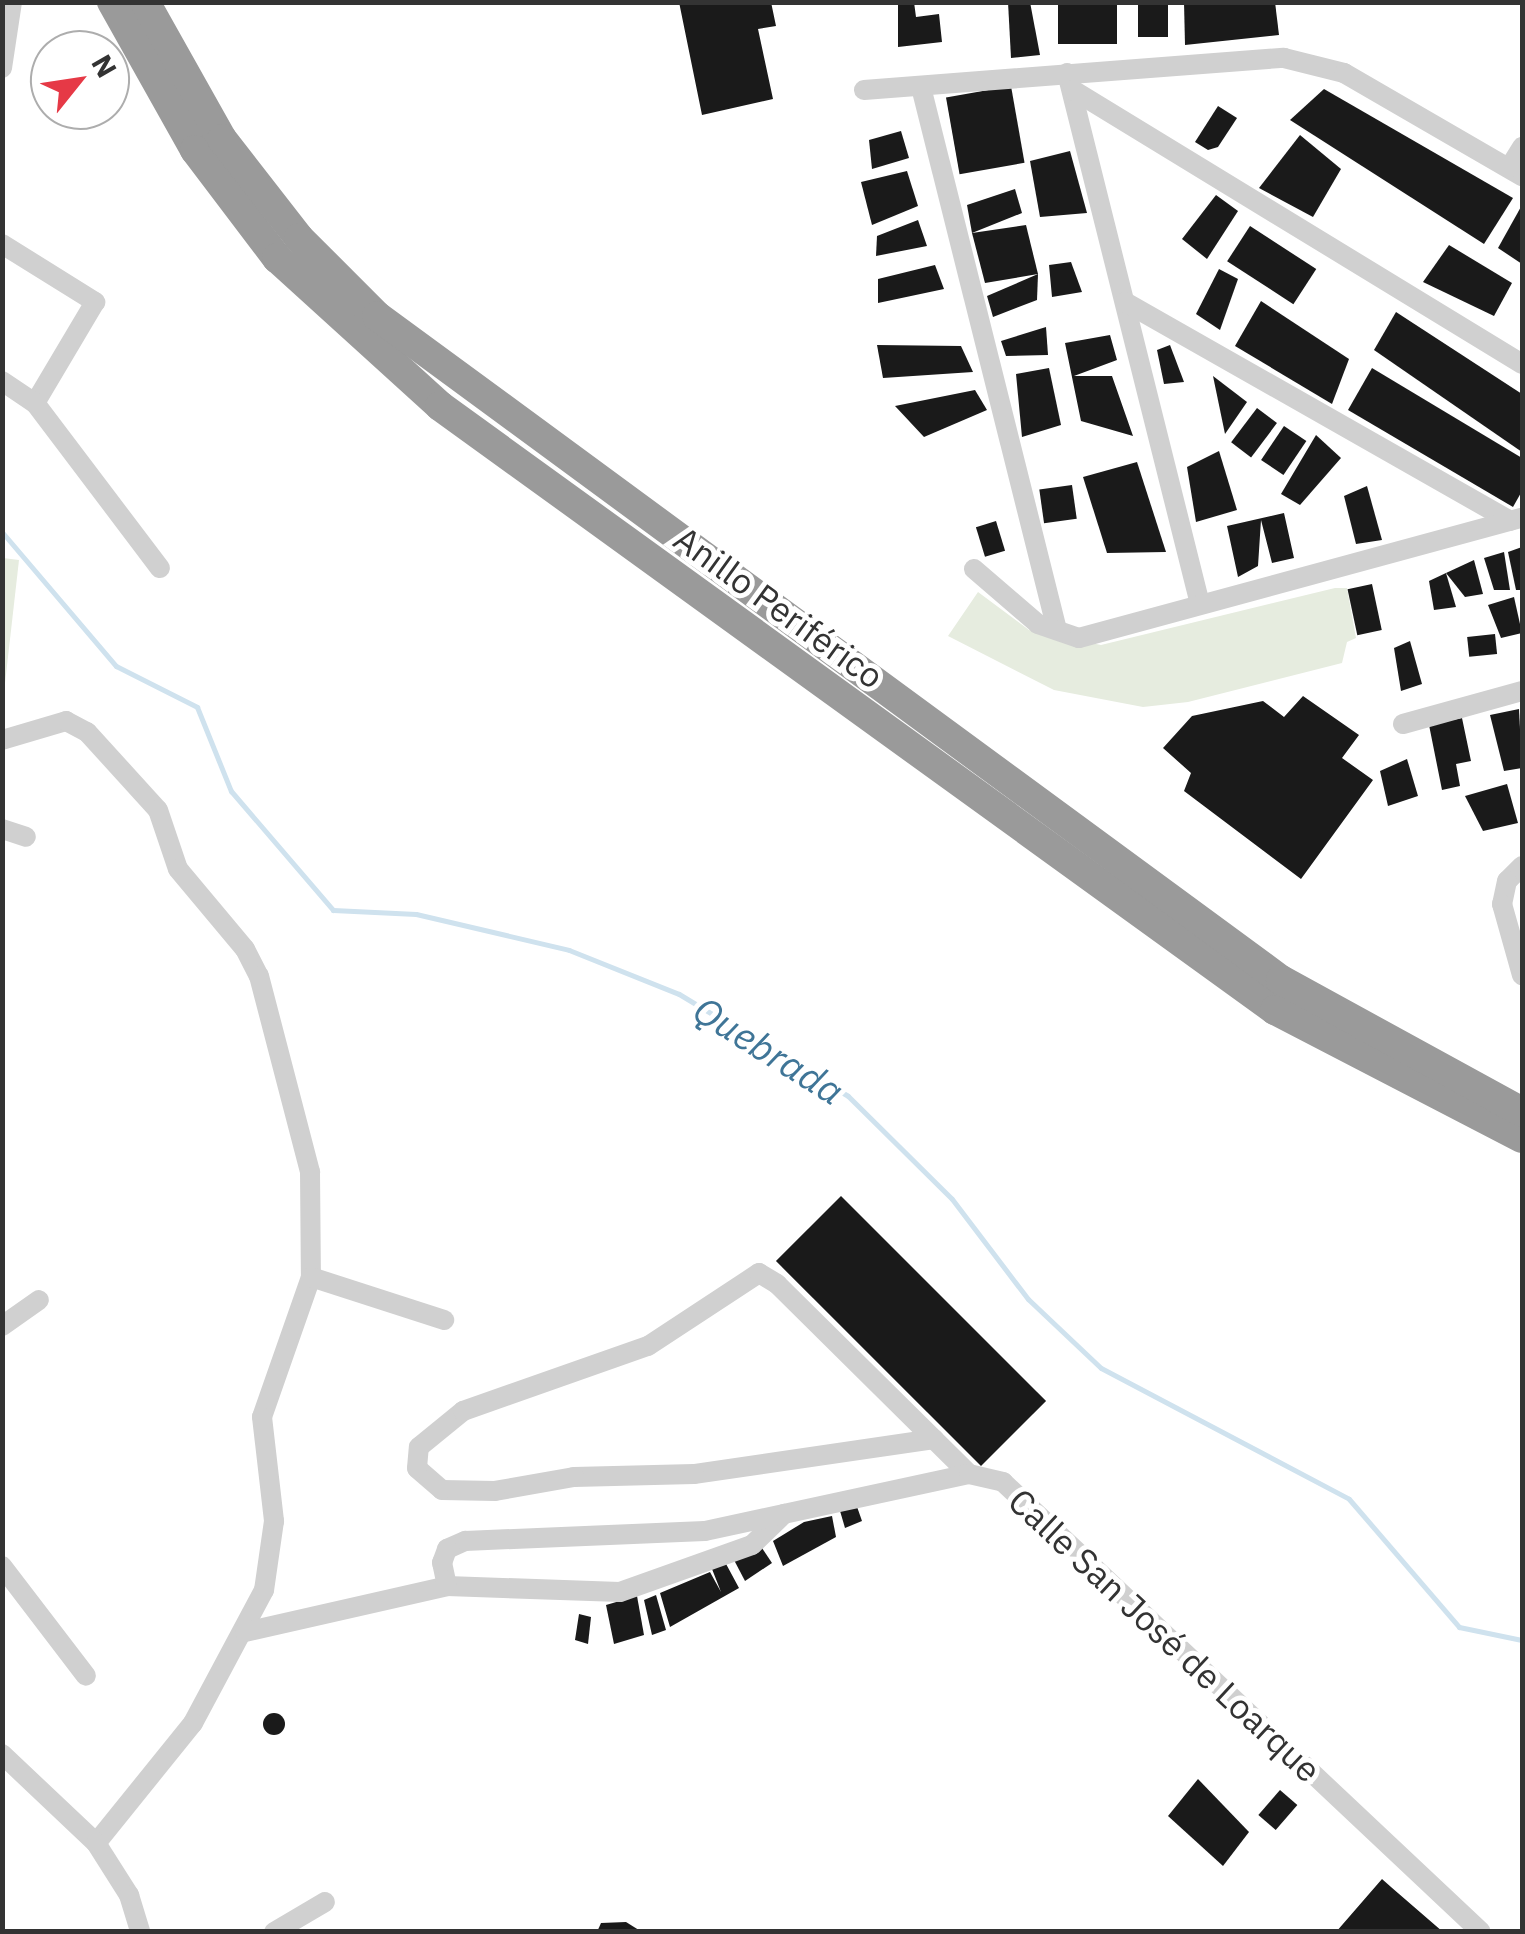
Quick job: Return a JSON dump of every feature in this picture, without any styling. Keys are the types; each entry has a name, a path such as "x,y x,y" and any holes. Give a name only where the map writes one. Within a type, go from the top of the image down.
{"highway":[{"name":"Anillo Periférico","path":"112,2 195,150 277,258 440,406 1276,1010 1522,1138"},
{"name":"Anillo Periférico","path":"145,2 222,139 300,238 377,316 1281,980 1522,1112"}],"street":[{"path":"2,68 12,2"},
{"path":"864,90 1070,81 1284,58 1344,73 1516,172 1522,146"},
{"path":"1070,81 1200,604"},
{"path":"1070,81 1522,364"},
{"path":"921,87 1057,630"},
{"path":"2,244 95,302 35,403"},
{"path":"1125,302 1516,520"},
{"path":"2,381 35,403 160,568"},
{"path":"974,569 1038,624 1079,638 1516,520"},
{"path":"1403,724 1522,692"},
{"path":"2,740 66,721 87,732 158,810 178,869 246,950 270,1002 310,1172 310,1277 262,1417 272,1554 245,1632 193,1723 96,1843"},
{"path":"2,828 26,838"},
{"path":"1522,866 1506,881 1502,904 1522,975"},
{"path":"934,1439 694,1474 574,1477 495,1491 442,1490 417,1468 419,1447 463,1411 648,1346 759,1273 934,1439 969,1474"},
{"path":"310,1277 444,1320"},
{"path":"2,1326 39,1300"},
{"name":"Calle San José de Loarque","path":"447,1586 442,1563 447,1549 466,1541 656,1535 969,1474 1004,1482 1481,1932"},
{"path":"245,1632 447,1586 620,1592 752,1546 785,1512"},
{"path":"2,1566 86,1676"},
{"path":"2,1754 96,1843 128,1896 140,1932"},
{"path":"274,1932 325,1902"}],"shaded area":[{"path":"3,558 19,560 2,692"},
{"path":"1347,588 1356,638 1347,642 1342,663 1188,702 1143,707 1054,690 948,636 978,592 1029,630 1101,645"}],"building":[{"path":"679,2 771,2 776,26 758,29 773,99 702,115"},
{"path":"898,2 914,2 916,17 939,14 942,42 898,47"},
{"path":"1008,2 1030,2 1040,55 1011,58"},
{"path":"1058,2 1117,2 1117,44 1058,44"},
{"path":"1138,2 1168,2 1168,37 1138,37"},
{"path":"1184,2 1275,2 1279,35 1185,45"},
{"path":"1011,86 1025,163 960,174 946,97"},
{"path":"1324,89 1513,198 1484,244 1290,120"},
{"path":"1218,106 1237,118 1218,147 1208,150 1195,142"},
{"path":"901,131 909,158 872,169 869,140"},
{"path":"1300,135 1341,169 1313,217 1259,188"},
{"path":"1070,151 1087,213 1040,217 1030,161"},
{"path":"907,171 918,206 872,225 861,182"},
{"path":"1015,189 1022,213 972,233 967,205"},
{"path":"1216,195 1238,211 1207,259 1182,239"},
{"path":"1522,205 1522,264 1498,248"},
{"path":"918,220 927,246 876,256 877,236"},
{"path":"1026,225 1038,274 985,283 972,233"},
{"path":"1250,226 1316,269 1293,304 1227,261"},
{"path":"1449,245 1512,283 1494,316 1423,282"},
{"path":"1071,262 1082,292 1052,297 1049,265"},
{"path":"935,265 944,289 878,303 878,279"},
{"path":"1219,269 1238,279 1220,330 1196,314"},
{"path":"1038,274 1037,300 993,317 987,296"},
{"path":"1261,301 1349,359 1332,404 1235,346"},
{"path":"1396,312 1522,394 1522,452 1374,350"},
{"path":"1046,327 1048,355 1006,356 1001,341"},
{"path":"1110,335 1117,360 1074,376 1112,376 1133,436 1081,421 1065,343"},
{"path":"877,345 961,346 973,372 883,378"},
{"path":"1170,345 1184,382 1164,384 1157,350"},
{"path":"1049,368 1061,425 1022,437 1016,374"},
{"path":"1372,368 1522,458 1522,491 1513,507 1348,410"},
{"path":"1213,376 1247,402 1225,434"},
{"path":"975,390 987,410 924,437 895,406"},
{"path":"1257,408 1277,423 1251,457 1231,442"},
{"path":"1284,426 1306,441 1283,475 1261,460"},
{"path":"1316,435 1341,458 1300,505 1281,494"},
{"path":"1219,451 1237,510 1196,522 1187,467"},
{"path":"1137,462 1166,552 1107,553 1083,477"},
{"path":"1072,485 1077,519 1044,523 1039,490"},
{"path":"1367,486 1382,540 1356,544 1344,496"},
{"path":"1284,513 1294,558 1272,563 1261,520 1258,566 1238,577 1227,526"},
{"path":"996,521 1005,551 985,557 976,527"},
{"path":"1522,547 1522,590 1516,590 1508,552"},
{"path":"1504,552 1510,590 1494,590 1484,558"},
{"path":"1474,560 1483,594 1465,597 1446,573"},
{"path":"1446,573 1456,607 1434,610 1429,581"},
{"path":"1372,584 1382,630 1357,635 1348,589"},
{"path":"1514,597 1522,633 1501,638 1488,605"},
{"path":"1495,634 1497,654 1469,657 1467,637"},
{"path":"1410,641 1422,684 1401,691 1394,648"},
{"path":"1303,696 1359,735 1342,758 1373,780 1301,879 1184,791 1191,773 1163,748 1192,716 1263,701 1284,717"},
{"path":"1519,709 1522,768 1504,771 1490,715"},
{"path":"1462,718 1471,761 1456,764 1460,786 1442,790 1429,725"},
{"path":"1407,759 1418,796 1388,806 1380,771"},
{"path":"1507,784 1518,823 1483,831 1465,796"},
{"path":"841,1196 1046,1401 981,1466 776,1261"},
{"path":"855,1501 862,1521 845,1528 838,1504"},
{"path":"832,1516 836,1537 783,1566 773,1541 804,1522"},
{"path":"760,1545 772,1563 745,1581 734,1560"},
{"path":"725,1562 739,1588 670,1627 660,1593 710,1572 721,1592 712,1569"},
{"path":"656,1595 666,1630 652,1635 644,1600"},
{"path":"637,1596 644,1635 614,1644 606,1605"},
{"path":"579,1614 591,1617 588,1644 575,1640"},
{"path":"274,1713 282,1716 282,1732 274,1735 266,1732 263,1724 266,1716"},
{"path":"1198,1779 1249,1832 1223,1866 1168,1816"},
{"path":"1280,1790 1297,1805 1276,1830 1258,1815"},
{"path":"1382,1879 1391,1887 1443,1932 1336,1932"},
{"path":"626,1922 642,1932 597,1932 601,1923"}],"waterway":[{"name":"Quebrada","path":"2,532 116,666 197,707 231,791 333,910 416,914 569,950 679,994 848,1096 952,1199 1028,1299 1101,1368 1349,1499 1459,1627 1522,1640"}]}
